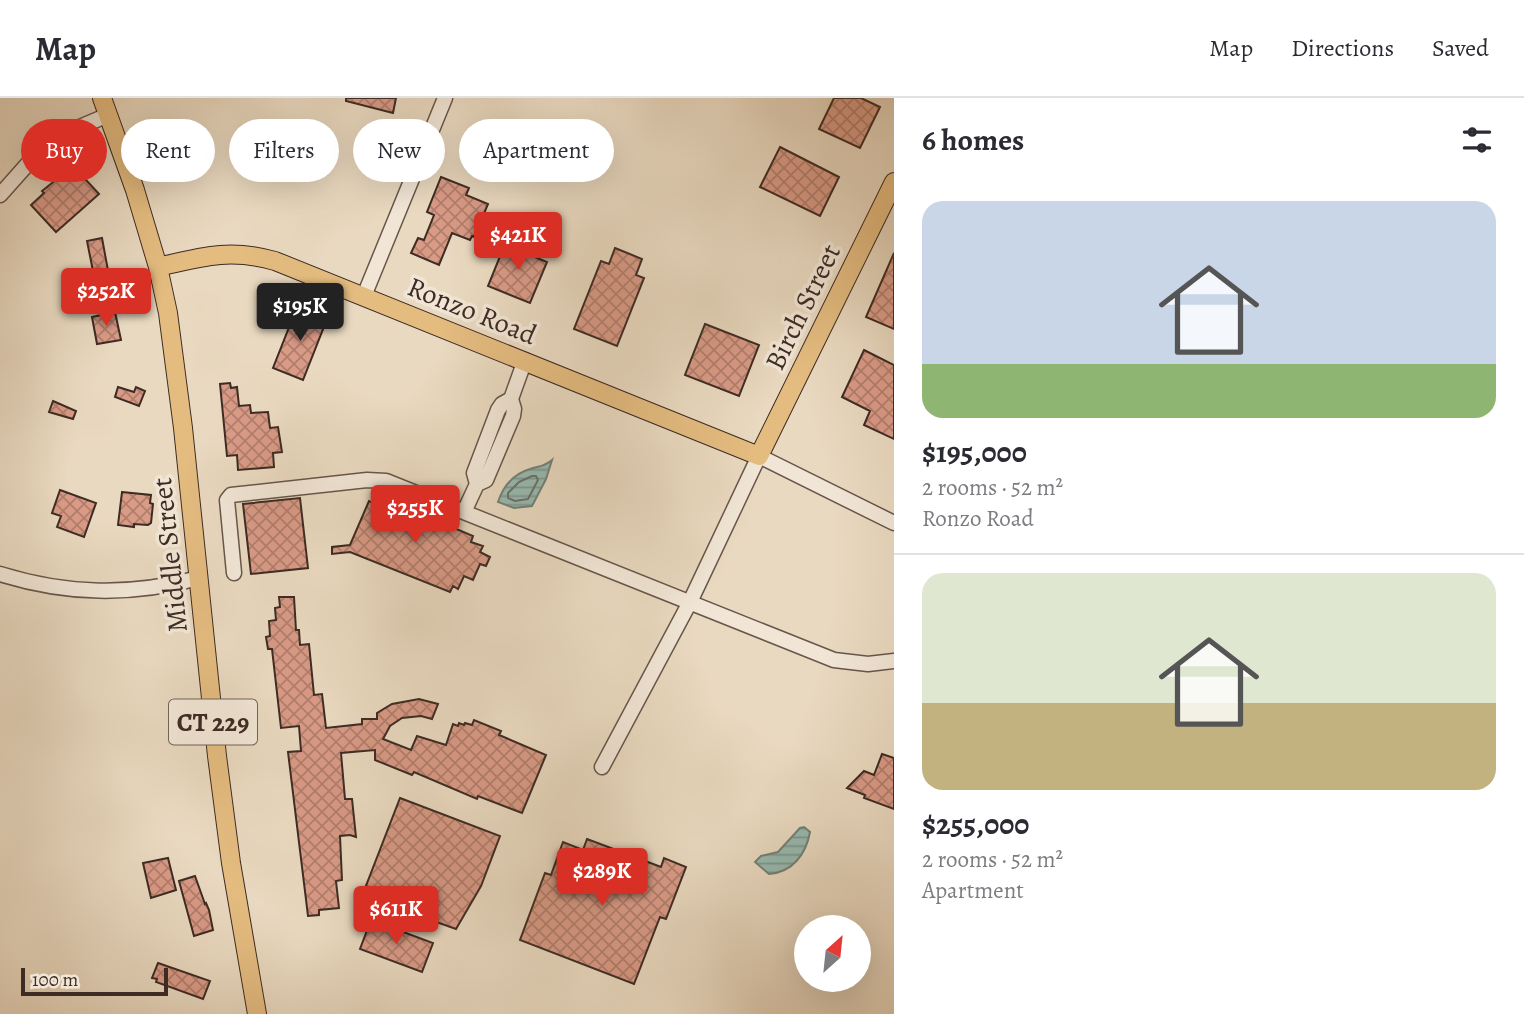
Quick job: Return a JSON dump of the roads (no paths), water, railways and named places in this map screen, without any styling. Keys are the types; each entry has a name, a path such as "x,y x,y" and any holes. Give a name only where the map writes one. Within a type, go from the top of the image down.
{"main road":[{"name":"Middle Street","path":"105,106 130,175 158,267 176,370 221,791 257,1014"},
{"name":"Birch Street","path":"759,456 888,211 894,182"},
{"name":"Ronzo Road","path":"158,267 208,256 242,253 275,261 759,456"}],"street":[{"path":"364,296 445,98"},
{"path":"0,195 49,140 105,106"},
{"path":"464,512 477,484 474,473 498,411 502,404 511,399 525,360"},
{"path":"602,767 690,602 759,456 894,523"},
{"path":"234,573 227,500 231,495 366,480 386,481 834,660 857,664 894,661"},
{"path":"0,574 48,587 93,592 180,583 199,578"}],"water":[{"path":"552,460 532,506 514,508 498,502 506,486 514,478"},
{"path":"804,827 810,832 808,840 802,854 791,866 769,874 755,862 761,856 778,852"}]}
